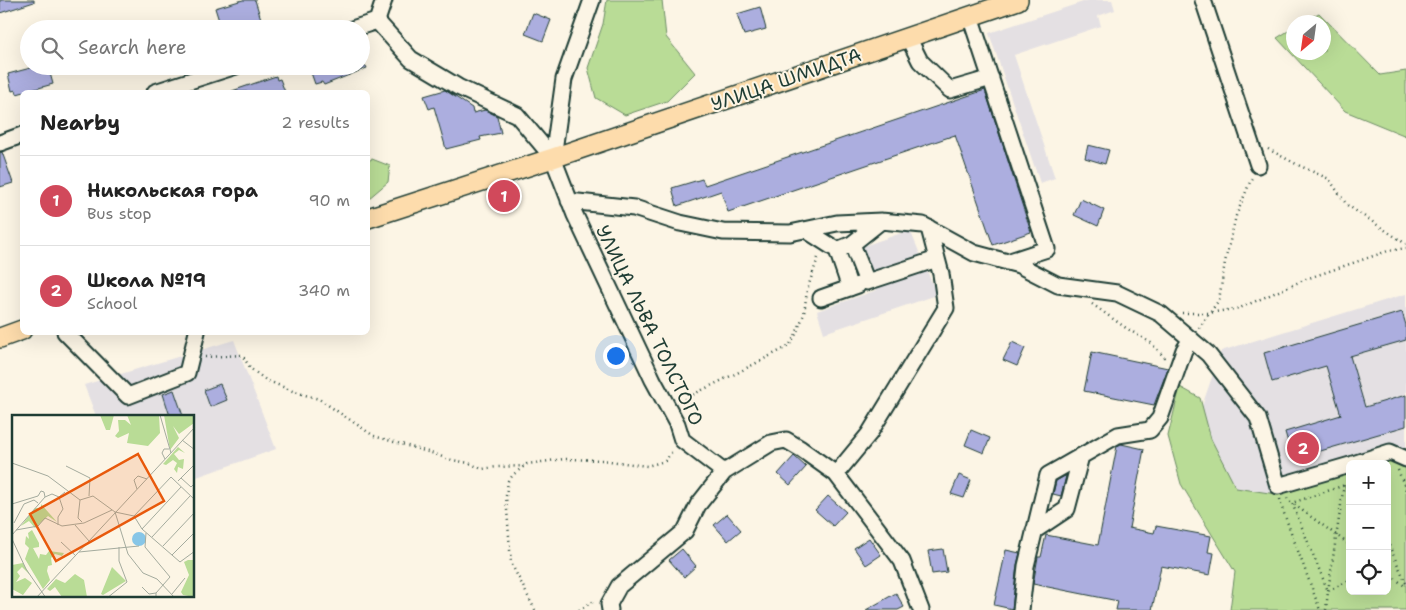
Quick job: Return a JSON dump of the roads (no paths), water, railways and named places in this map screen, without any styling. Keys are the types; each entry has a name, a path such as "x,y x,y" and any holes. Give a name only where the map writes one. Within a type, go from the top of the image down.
{"main road":[{"name":"УЛИЦА ШМИДТА","path":"370,217 554,158 1018,0"},
{"path":"0,338 20,331"}],"street":[{"path":"378,21 384,0"},
{"path":"554,158 564,79 592,0"},
{"path":"1203,0 1258,164"},
{"path":"970,16 1047,249 1007,262"},
{"path":"370,23 378,21"},
{"path":"378,21 411,59 458,87 517,115 554,158"},
{"path":"908,37 920,61 950,90 990,78"},
{"path":"161,90 208,75"},
{"path":"0,143 20,136"},
{"name":"УЛИЦА ЛЬВА ТОЛСТОГО","path":"554,158 575,215 646,364 677,424 682,440 724,472"},
{"path":"569,201 634,208 680,223 723,232 790,233 837,223 881,221 923,224 974,253 1018,265 1058,284 1117,293 1161,314 1208,354 1258,418 1278,486 1346,470"},
{"path":"831,246 852,244 881,221"},
{"path":"836,474 869,434 946,308 941,274 929,228"},
{"path":"806,230 831,246 850,288"},
{"path":"852,244 867,282"},
{"path":"821,298 937,259"},
{"path":"68,335 128,396 187,373 196,335"},
{"path":"1021,610 1026,566 1048,475 1118,435 1150,430 1160,418 1184,350 1191,339"},
{"path":"610,610 609,604 619,586 685,530 698,505 724,472 771,443 786,440 836,474 902,561 921,610"},
{"path":"1371,460 1390,452 1406,459"},
{"path":"1034,532 1067,509 1081,456"}],"place":[{"name":"Никольская гора","path":"504,196"},
{"name":"Школа №19","path":"1303,448"}]}
